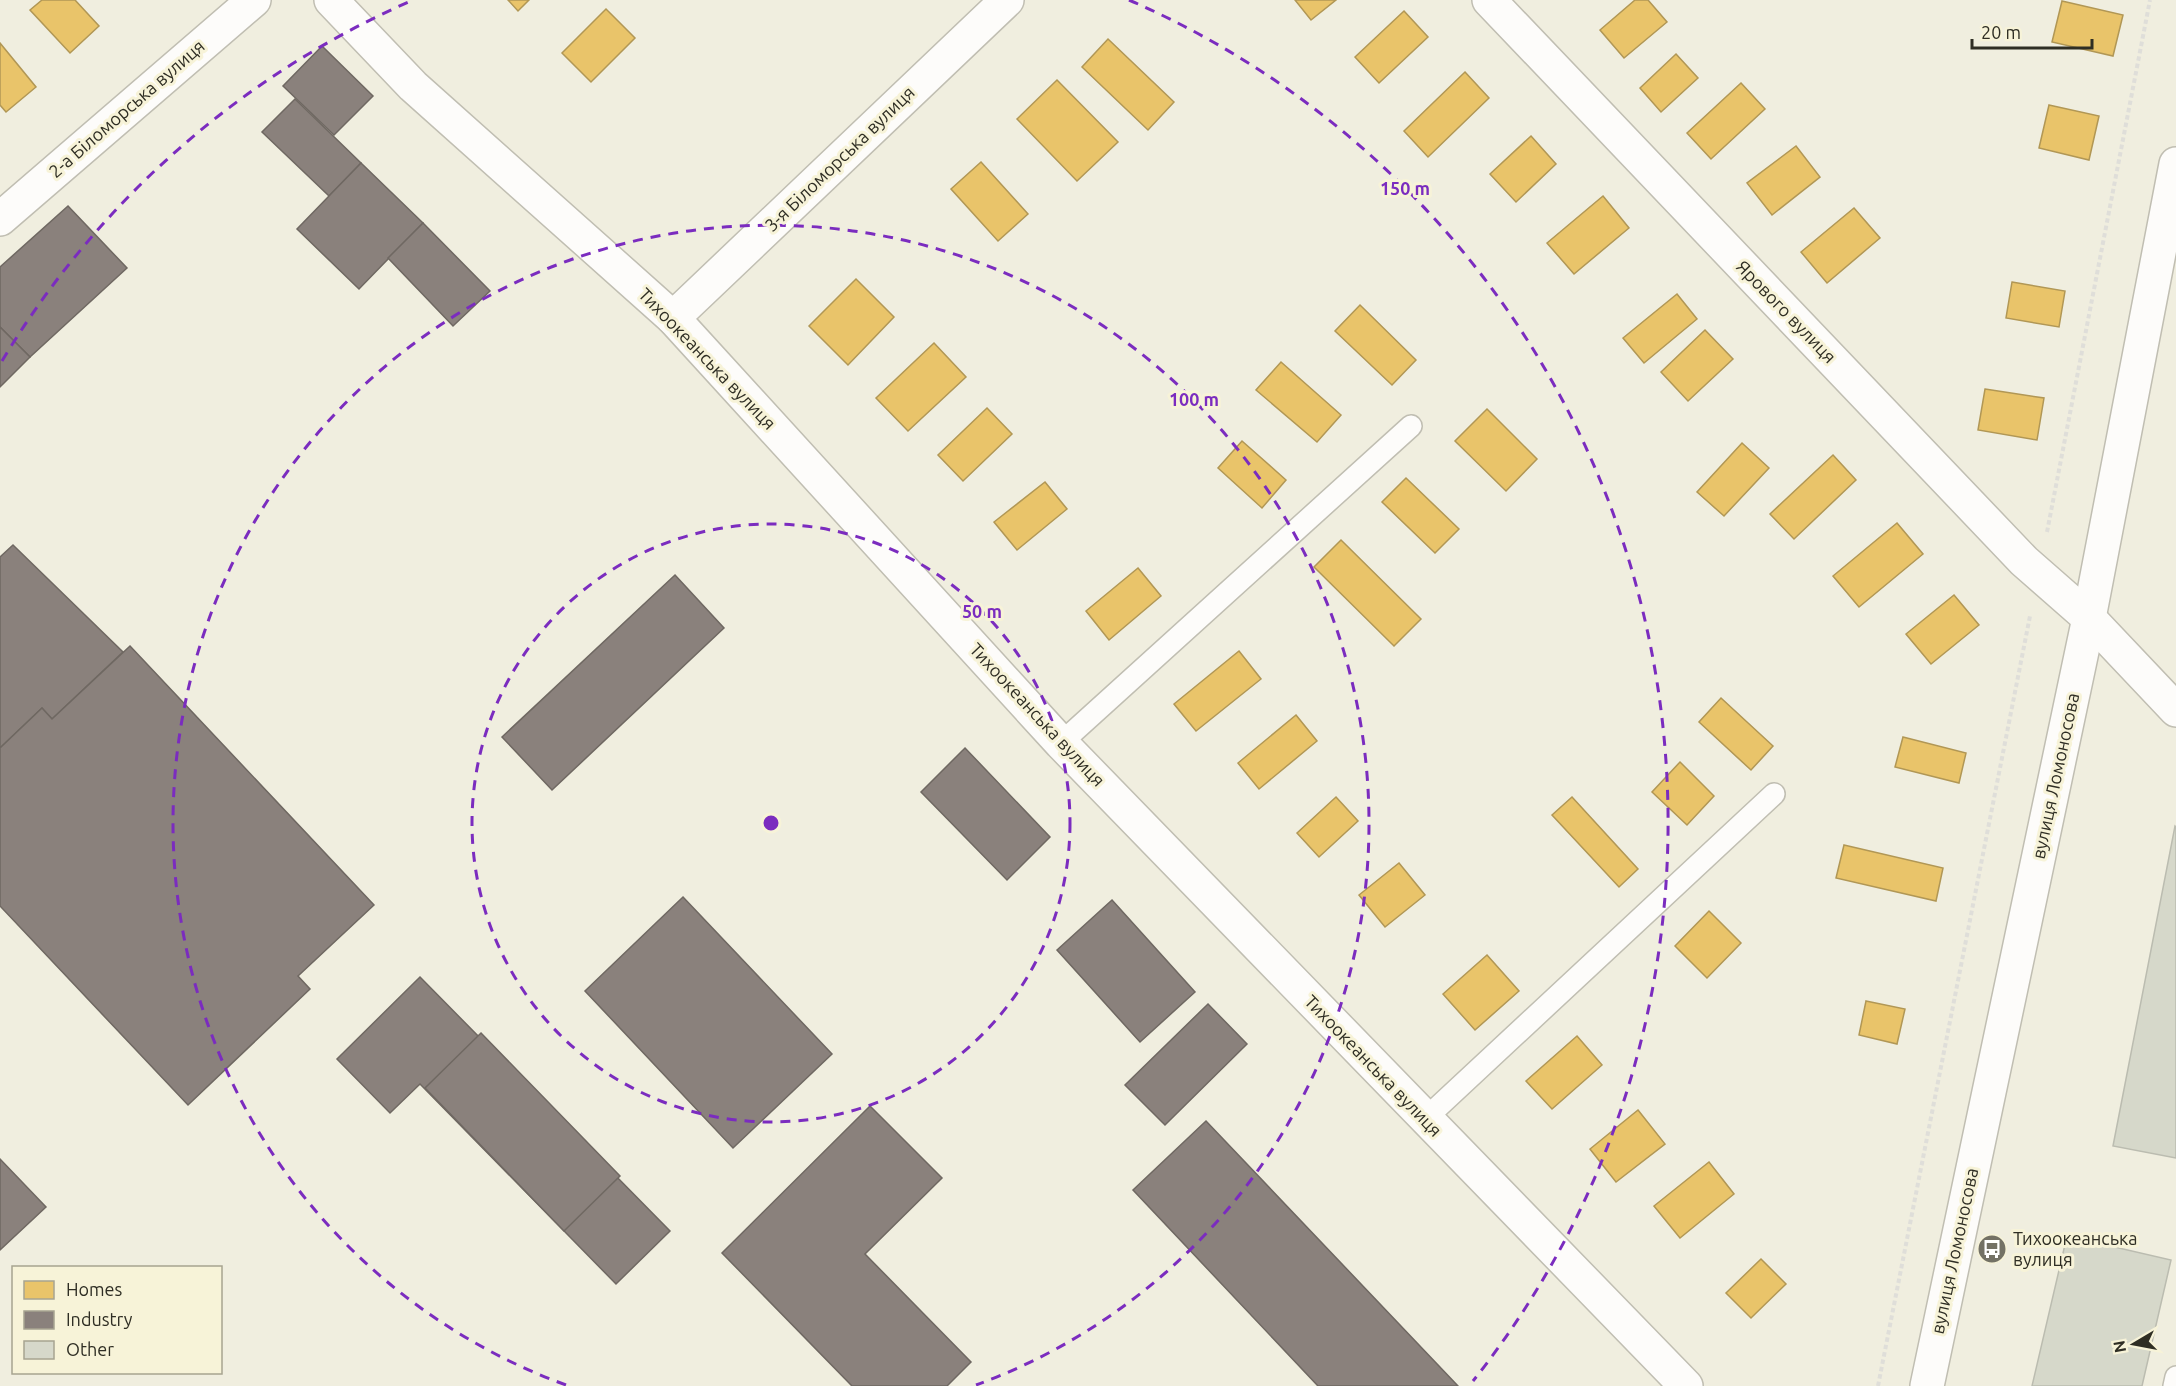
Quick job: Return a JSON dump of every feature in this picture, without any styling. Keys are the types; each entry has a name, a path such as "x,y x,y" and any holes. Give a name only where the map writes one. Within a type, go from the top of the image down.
{"street":[{"name":"2-а Біломорська вулиця","path":"0,219 254,0"},
{"name":"Тихоокеанська вулиця","path":"331,0 413,86 673,318 1061,743 1686,1386"},
{"name":"3-я Біломорська вулиця","path":"673,318 1007,0"},
{"name":"Ярового вулиця","path":"1489,0 2015,552 2089,618 2176,710"},
{"name":"вулиця Ломоносова","path":"1927,1386 2089,618 2176,164"}],"lane":[{"path":"1061,743 1411,426"},
{"path":"1425,1119 1774,794"},
{"path":"2174,1386 2176,1377"}],"path":[{"path":"1878,1386 2150,0"}],"building: Homes":[{"path":"42,0 75,0 99,26 70,53 30,10"},
{"path":"508,0 529,0 518,11"},
{"path":"1295,0 1336,0 1311,20"},
{"path":"1635,0 1648,0 1667,22 1624,58 1600,30"},
{"path":"2062,1 2123,15 2113,56 2052,42"},
{"path":"606,9 635,38 591,82 562,53"},
{"path":"1404,11 1428,37 1379,83 1355,57"},
{"path":"1108,39 1174,102 1148,130 1082,67"},
{"path":"0,43 36,87 6,112 0,105"},
{"path":"1676,54 1698,78 1661,112 1640,88"},
{"path":"1465,72 1489,98 1428,157 1404,131"},
{"path":"1057,80 1118,142 1077,181 1017,119"},
{"path":"1741,83 1765,109 1711,159 1687,133"},
{"path":"2049,105 2099,116 2089,160 2039,148"},
{"path":"1531,136 1556,164 1516,202 1490,174"},
{"path":"1796,146 1820,177 1772,215 1747,183"},
{"path":"981,162 1028,214 998,241 951,189"},
{"path":"1603,196 1629,228 1574,274 1547,243"},
{"path":"1854,208 1880,238 1827,283 1801,252"},
{"path":"856,279 894,317 848,365 809,326"},
{"path":"2012,282 2065,291 2059,327 2006,318"},
{"path":"1677,294 1697,319 1644,363 1623,338"},
{"path":"1360,305 1416,360 1392,385 1335,331"},
{"path":"1705,330 1733,359 1688,401 1661,372"},
{"path":"934,343 966,377 908,431 876,398"},
{"path":"1281,362 1341,415 1317,442 1256,390"},
{"path":"1985,389 2044,398 2037,440 1978,430"},
{"path":"987,408 1012,434 963,481 938,455"},
{"path":"1487,409 1537,459 1506,491 1455,441"},
{"path":"1242,441 1286,480 1262,508 1218,468"},
{"path":"1742,443 1769,468 1724,516 1697,492"},
{"path":"1833,455 1856,480 1794,539 1770,514"},
{"path":"1406,478 1459,529 1435,553 1382,502"},
{"path":"1045,482 1067,509 1017,550 994,522"},
{"path":"1897,523 1923,554 1859,607 1833,576"},
{"path":"1341,540 1421,619 1394,646 1314,567"},
{"path":"1138,568 1161,596 1109,640 1086,611"},
{"path":"1954,595 1979,625 1931,664 1906,634"},
{"path":"1239,651 1261,679 1196,731 1174,704"},
{"path":"1721,698 1773,746 1751,770 1699,722"},
{"path":"1296,715 1317,741 1259,789 1238,763"},
{"path":"1903,737 1966,753 1959,783 1895,767"},
{"path":"1680,762 1714,796 1687,825 1652,792"},
{"path":"1336,797 1358,821 1319,857 1297,833"},
{"path":"1572,797 1638,869 1619,887 1552,815"},
{"path":"1844,845 1943,868 1936,901 1836,878"},
{"path":"1399,863 1425,895 1385,927 1359,895"},
{"path":"1709,911 1741,943 1707,978 1675,946"},
{"path":"1487,955 1519,991 1475,1030 1443,994"},
{"path":"1866,1001 1905,1009 1897,1044 1859,1035"},
{"path":"1577,1036 1602,1065 1552,1109 1526,1081"},
{"path":"1638,1110 1665,1144 1616,1182 1590,1149"},
{"path":"1709,1162 1734,1194 1680,1238 1654,1206"},
{"path":"1761,1259 1786,1284 1751,1318 1726,1293"}],"building: Industry":[{"path":"322,46 373,96 334,135 283,86"},
{"path":"295,99 361,163 329,196 262,132"},
{"path":"361,163 423,223 359,289 297,229"},
{"path":"68,206 127,268 30,357 0,327 0,267"},
{"path":"423,223 490,291 453,326 388,258"},
{"path":"0,327 30,357 0,387"},
{"path":"13,545 123,652 52,719 42,708 0,748 0,557"},
{"path":"675,575 724,628 552,790 502,737"},
{"path":"130,646 374,905 298,976 310,989 188,1105 0,906 0,748 42,708 52,719"},
{"path":"965,748 1050,837 1007,880 921,792"},
{"path":"683,897 832,1054 733,1148 585,991"},
{"path":"1112,900 1195,992 1140,1042 1057,950"},
{"path":"420,977 670,1231 616,1284 420,1084 390,1113 337,1059"},
{"path":"1208,1004 1247,1044 1165,1125 1125,1085"},
{"path":"481,1033 620,1176 564,1231 425,1088"},
{"path":"870,1106 942,1178 865,1254 971,1362 947,1386 852,1386 722,1253"},
{"path":"1206,1121 1458,1386 1318,1386 1133,1190"},
{"path":"0,1159 46,1207 0,1250"}],"building: Other":[{"path":"2176,827 2176,1158 2113,1146"},
{"path":"2067,1236 2171,1260 2142,1386 2032,1386"}],"place":[{"name":"Тихоокеанська вулиця","path":"1992,1249"}]}
